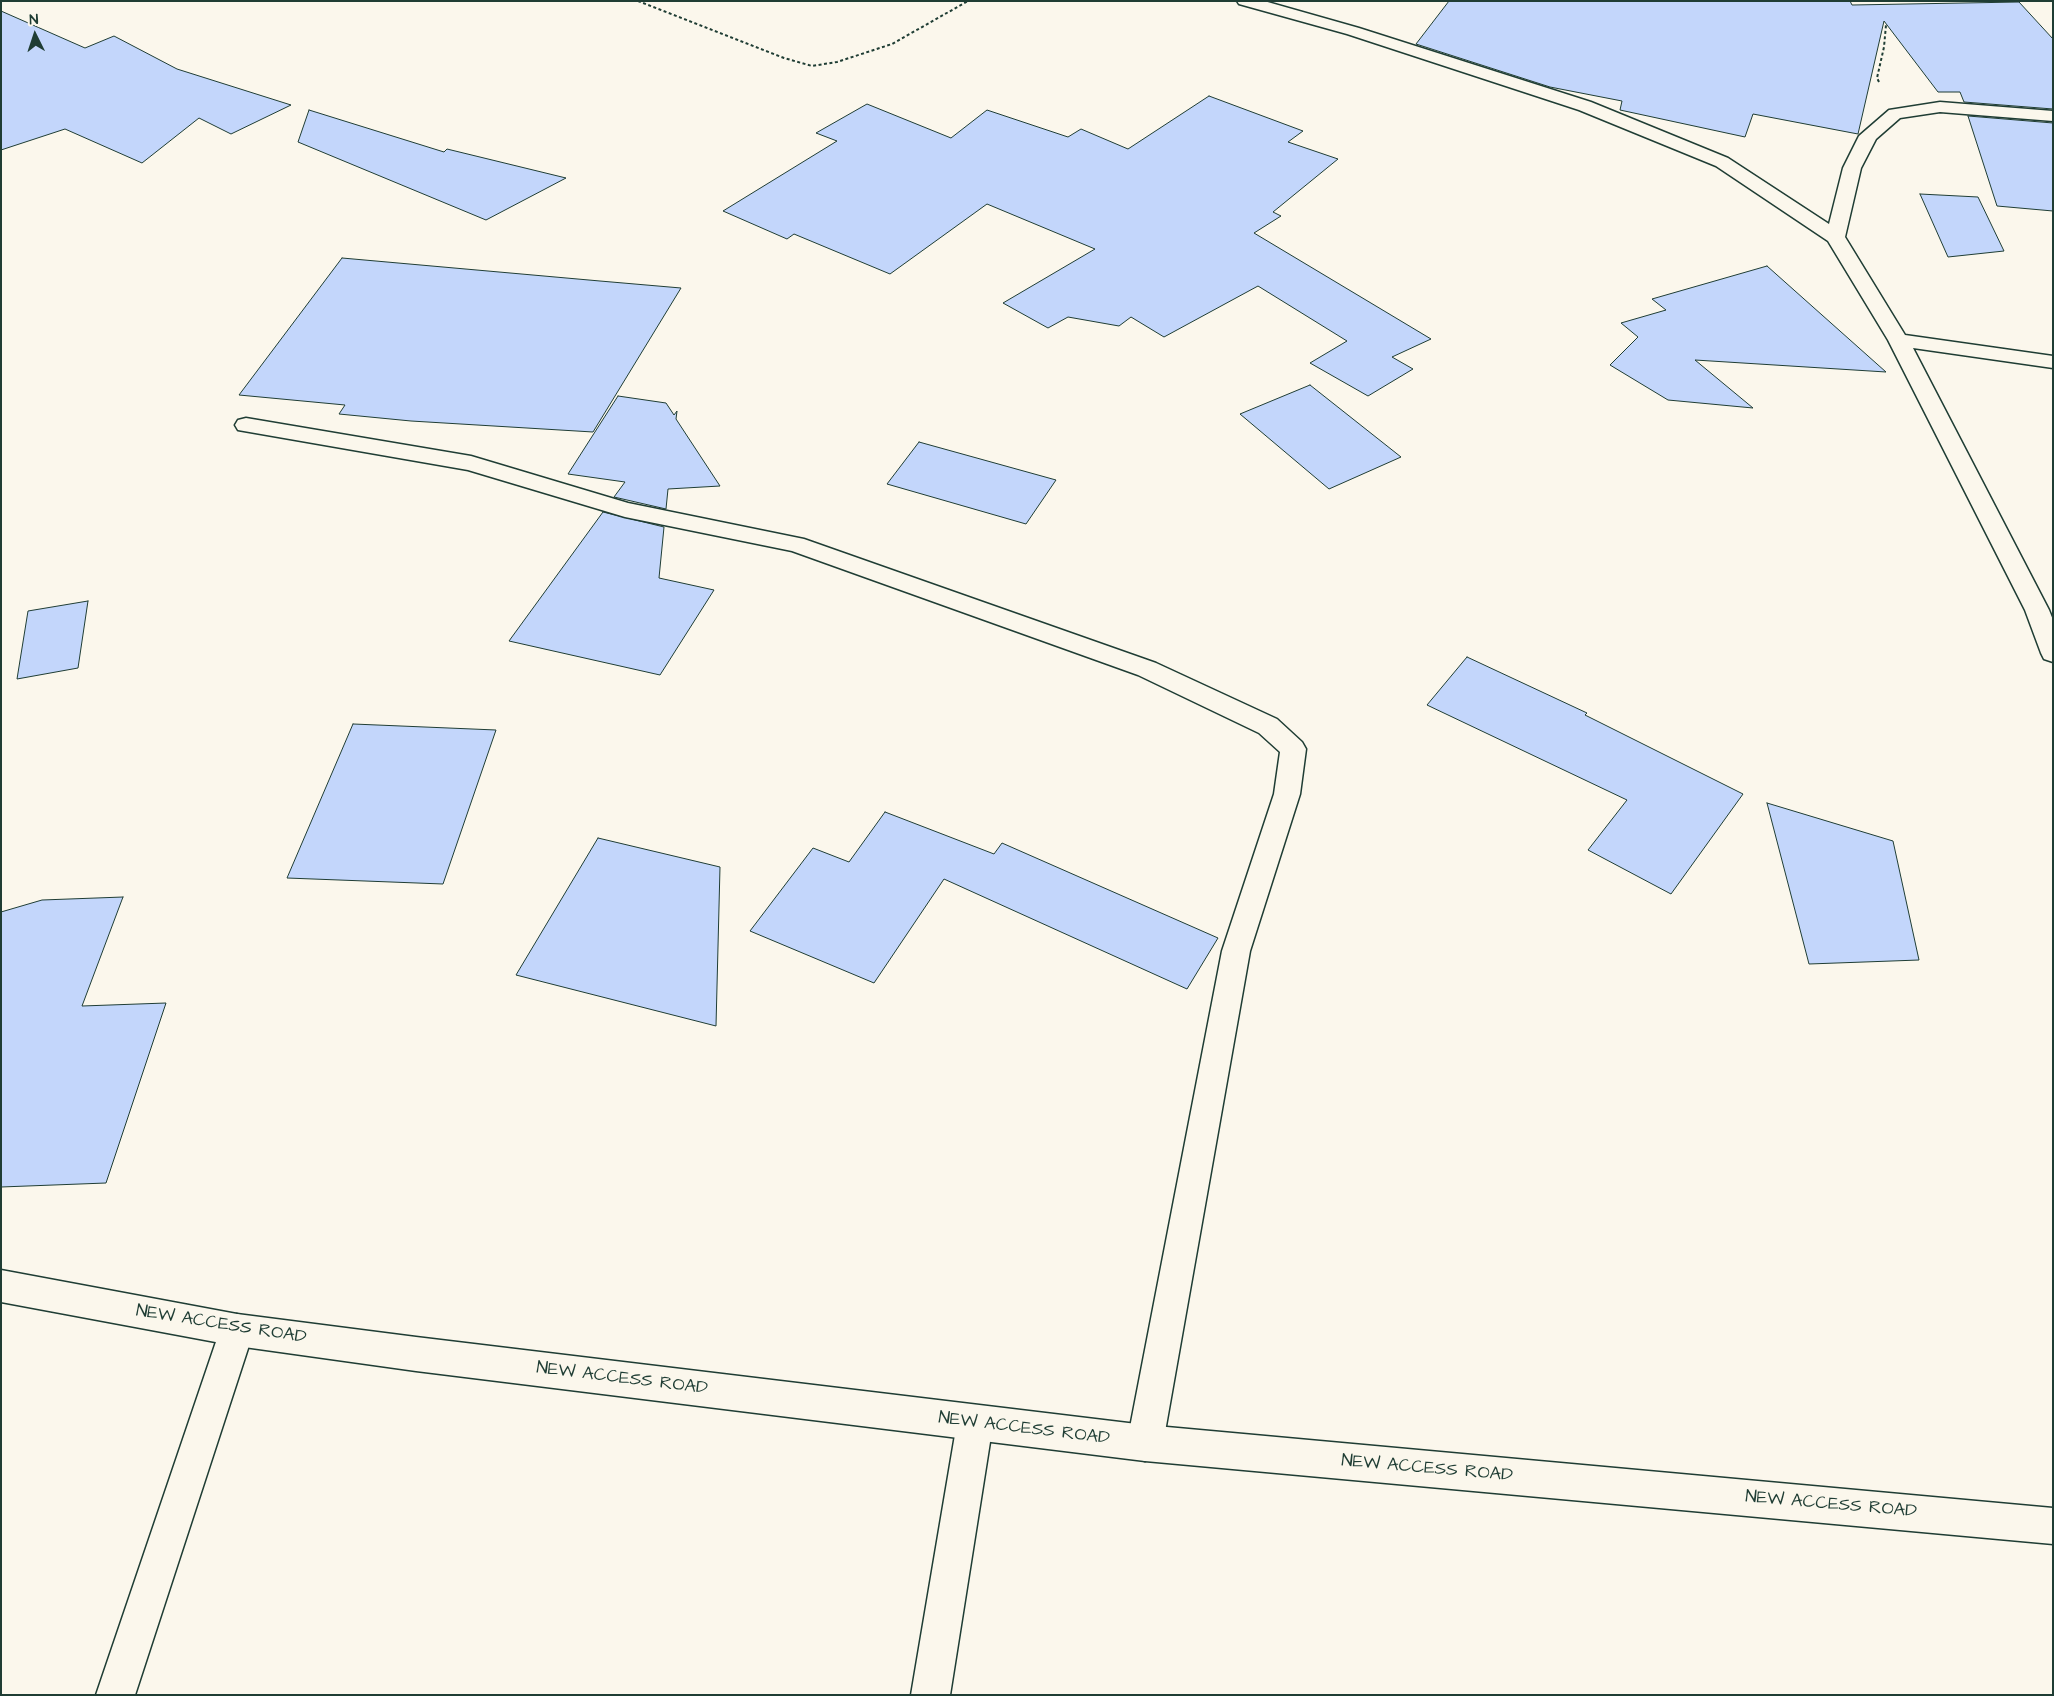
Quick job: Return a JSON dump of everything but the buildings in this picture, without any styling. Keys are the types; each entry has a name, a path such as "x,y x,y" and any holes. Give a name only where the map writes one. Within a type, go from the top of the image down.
{"street":[{"path":"1245,1 1353,31 1585,106 1722,162 1835,237 1898,340 2037,610 2053,653"},
{"path":"1835,237 1852,168 1868,136 1895,114 1940,107 2053,116"},
{"path":"1898,340 2053,362"},
{"path":"246,425 471,463 625,510 796,544 1147,670 1268,726 1293,750 1287,794 1236,951 1145,1443"},
{"name":"NEW ACCESS ROAD","path":"1,1286 237,1330 1145,1443 2053,1526"},
{"path":"115,1695 237,1330"},
{"path":"930,1695 975,1423"}],"path":[{"path":"638,1 784,58 812,66 837,62 892,44 968,1"},
{"path":"1886,25 1884,47 1877,78 1895,114"}]}
